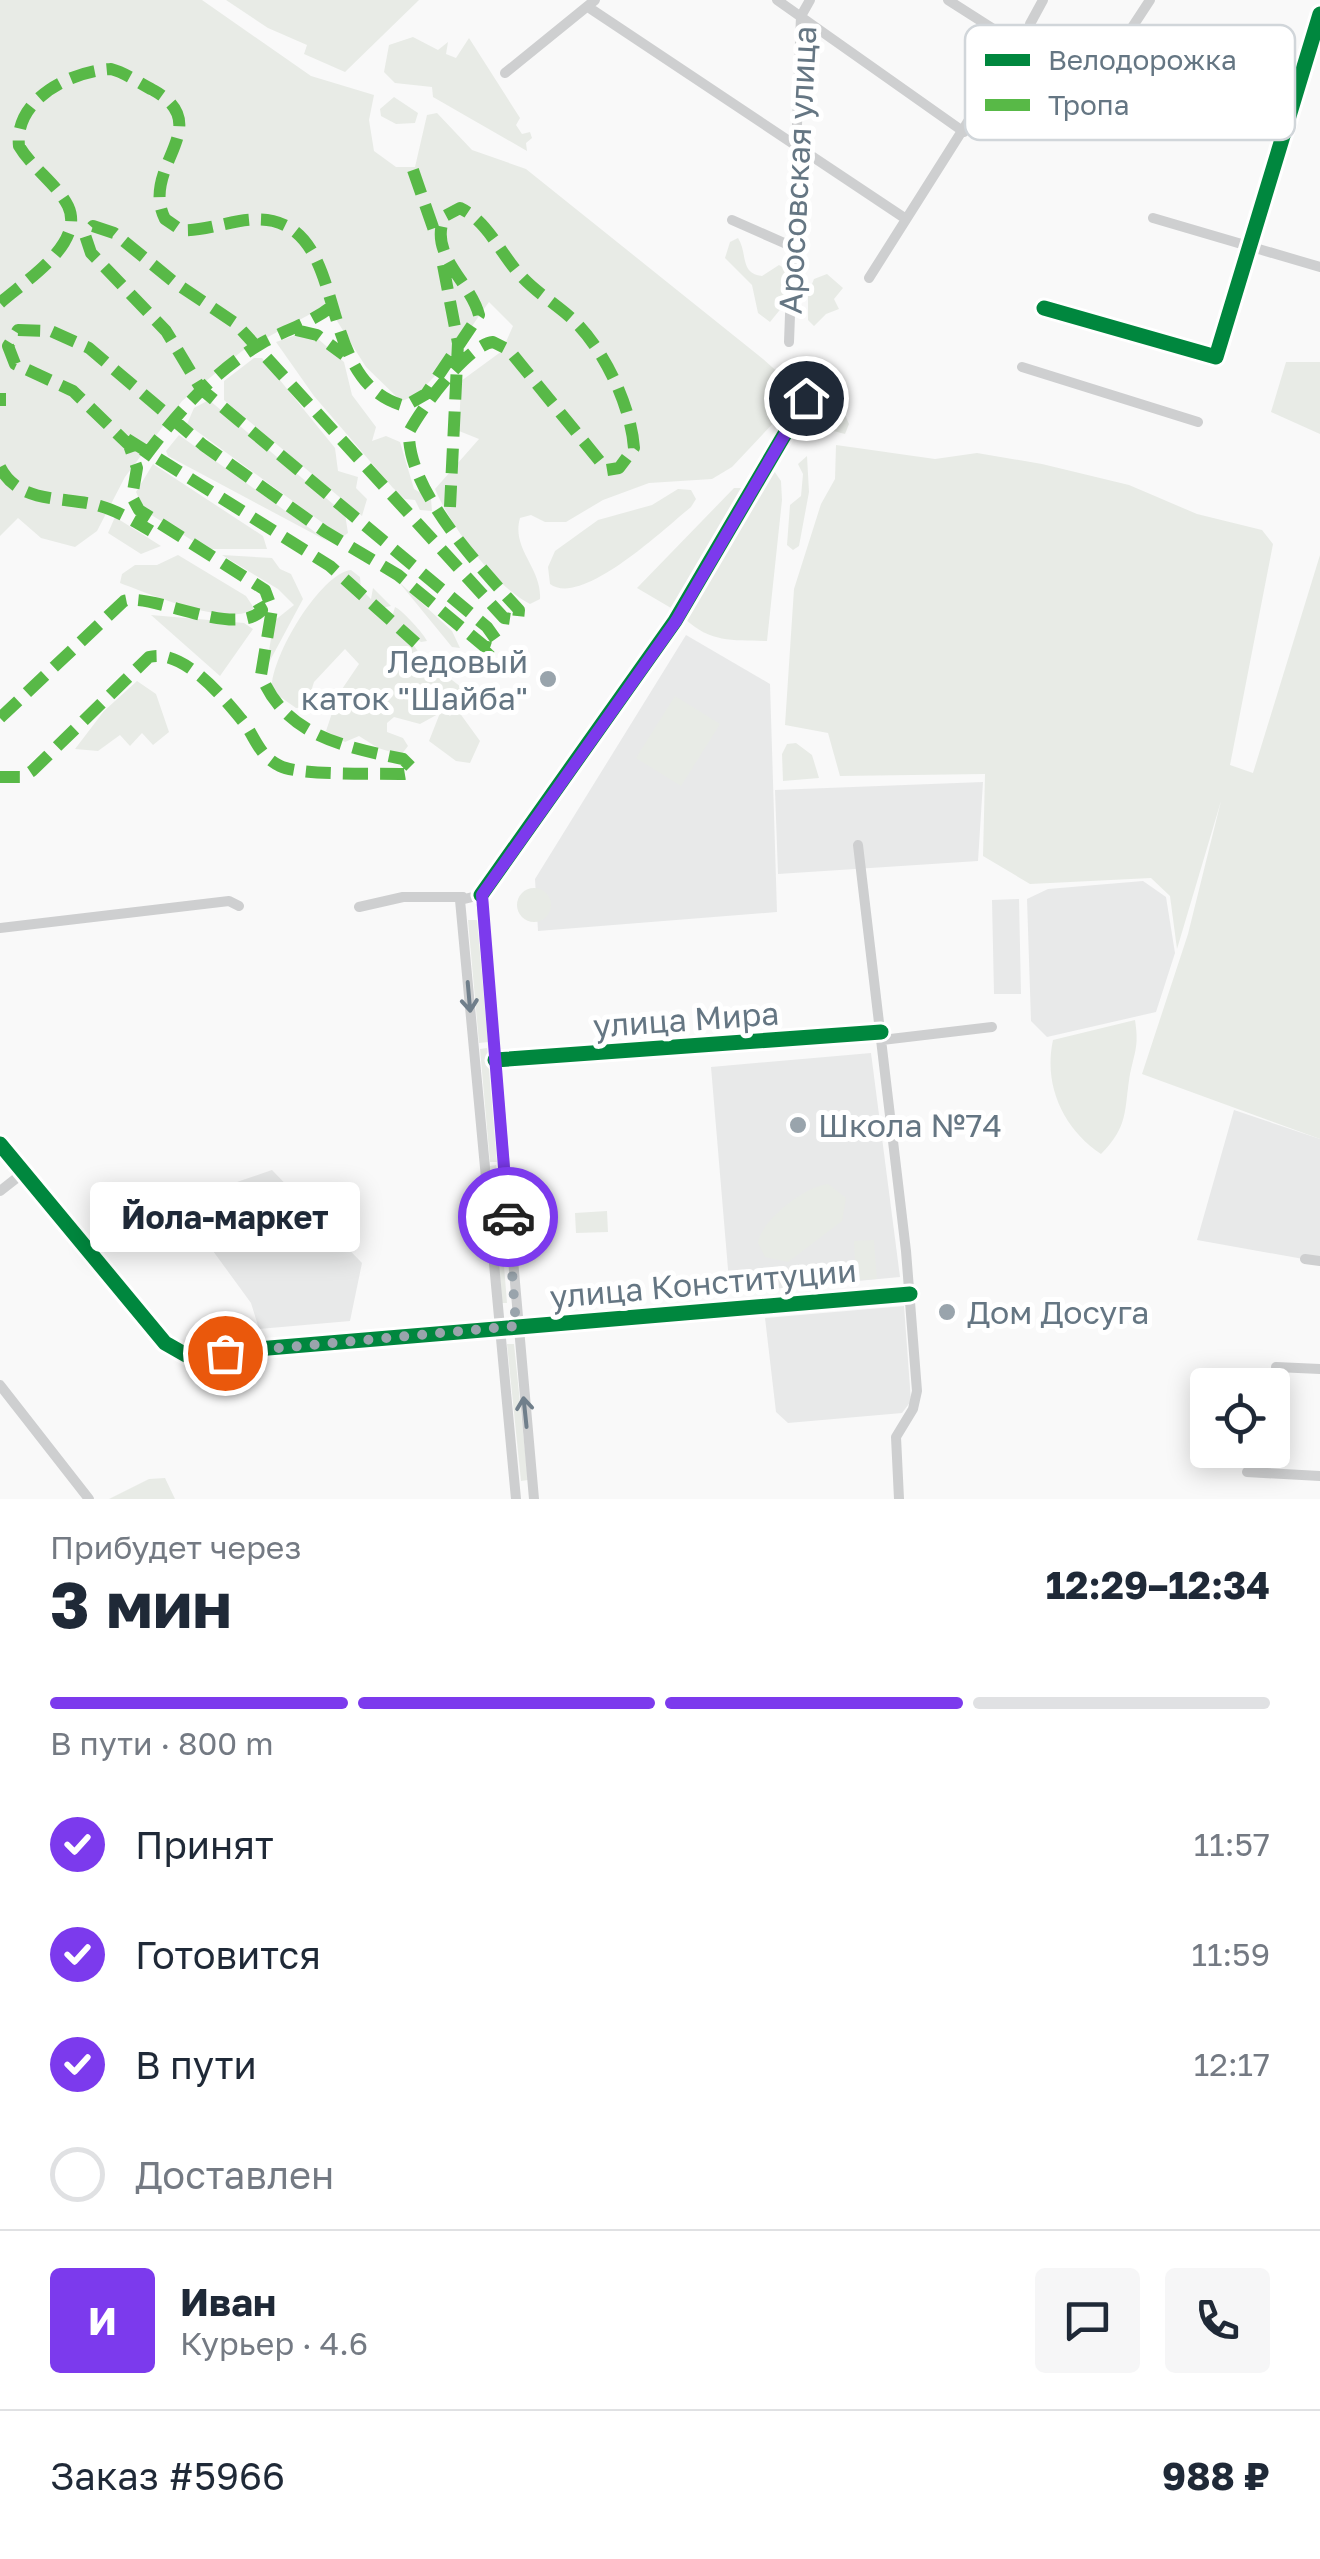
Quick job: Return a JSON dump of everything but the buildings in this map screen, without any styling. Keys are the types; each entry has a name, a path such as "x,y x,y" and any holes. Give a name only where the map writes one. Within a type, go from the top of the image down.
{"street":[{"path":"777,0 964,132 869,278"},
{"name":"Аросовская улица","path":"789,342 801,16 810,0"},
{"path":"948,0 987,25"},
{"path":"1030,24 1043,0"},
{"path":"1135,25 1150,0"},
{"path":"505,73 591,3 906,219"},
{"path":"1295,97 1320,14"},
{"path":"1044,308 1216,357 1282,140"},
{"path":"1153,218 1320,267"},
{"path":"732,220 791,246"},
{"path":"1022,367 1198,422"},
{"path":"534,1499 516,1326 482,895 676,621 806,398"},
{"path":"858,845 910,1294 917,1391 913,1410 896,1436 898,1499"},
{"path":"360,907 403,897 482,895"},
{"path":"463,896 516,1499"},
{"path":"0,928 230,901 239,906"},
{"name":"улица Мира","path":"495,1060 992,1027"},
{"name":"улица Конституции","path":"0,1144 165,1343 180,1354 910,1294"},
{"path":"0,1191 22,1173"},
{"path":"1305,1259 1320,1261"},
{"path":"1276,1367 1320,1369"},
{"path":"0,1385 89,1499"},
{"path":"1247,1472 1320,1476"}],"shaded area":[{"path":"0,0 202,0 311,76 374,95 369,120 374,151 396,167 415,167 427,115 437,113 472,150 526,169 763,359 791,384 795,400 732,467 712,479 649,483 603,500 566,522 545,522 531,515 520,518 520,539 539,588 540,599 530,604 502,584 475,554 435,489 479,439 459,431 461,381 502,351 513,326 489,302 437,374 401,401 366,367 327,305 242,351 182,401 125,477 97,531 75,547 41,538 18,518 0,536"},
{"path":"226,0 419,0 345,72 304,54 307,45 268,28"},
{"path":"413,37 438,50 448,42 446,54 456,58 469,38 520,118 516,125 522,134 530,132 527,151 433,97 432,87 395,83 384,72 389,45"},
{"path":"394,97 418,113 415,123 396,124 381,116 380,109"},
{"path":"738,238 750,271 762,276 779,265 787,270 783,306 770,322 758,313 752,285 725,258 730,242"},
{"path":"827,274 843,288 834,299 839,309 826,314 814,326 808,320 808,294 814,279"},
{"path":"299,334 316,337 344,362 352,395 376,427 372,441 386,436 400,442 414,489 431,499 432,511 420,510 415,500 405,499 393,488 314,396 276,342"},
{"path":"254,358 262,358 335,448 338,471 358,477 356,488 367,499 362,516 224,400 224,381"},
{"path":"1286,362 1320,362 1320,434 1271,412"},
{"path":"829,379 849,424 845,434 818,427 816,402"},
{"path":"209,400 345,514 348,533 342,537 187,424 194,408"},
{"path":"179,435 329,542 168,456 166,451"},
{"path":"836,445 935,459 977,453 1042,464 1129,485 1197,514 1262,530 1273,544 1230,765 1253,773 1320,555 1320,1139 1142,1074 1188,934 1221,801 1177,949 1170,896 1151,878 1030,884 983,856 985,774 840,776 828,733 785,725 794,589 821,504 835,479"},
{"path":"807,456 809,492 799,546 793,550 787,545 790,505 801,496 803,474 798,464"},
{"path":"153,464 263,536 267,549 206,549 145,511 136,492"},
{"path":"772,468 781,481 782,500 767,641 713,636 685,619"},
{"path":"734,488 748,488 678,603 671,608 637,588"},
{"path":"678,489 691,490 696,499 691,507 623,562 582,585 564,588 550,584 548,567 555,551 598,520 652,505"},
{"path":"115,517 161,546 141,554 108,533"},
{"path":"178,555 246,596 254,608 243,613 209,612 120,583 122,574 135,565 157,565"},
{"path":"222,555 272,558 280,569 291,574 303,599 266,668 274,621 294,605 278,589"},
{"path":"351,570 360,577 361,589 371,599 373,588 391,606 381,608 392,617 395,607 412,622 427,641 421,642 403,629 421,656 461,687 449,716 459,712 480,741 470,763 456,761 429,741 440,713 420,724 394,717 387,723 387,732 403,738 408,746 401,755 378,748 359,736 345,742 326,731 338,695 359,664 345,649 314,682 306,707 296,708 272,691 278,660 298,621 325,587"},
{"path":"398,581 452,631 460,648 452,647"},
{"path":"151,615 244,623 253,629 220,676"},
{"path":"686,635 770,684 777,912 538,931 535,879"},
{"path":"137,681 156,694 169,732 153,745 142,733 130,746 120,735 98,751 75,749 104,711"},
{"path":"675,696 720,724 681,786 636,758"},
{"path":"796,743 812,755 819,778 783,781 782,754 787,744"},
{"path":"983,782 978,861 778,874 775,790"},
{"path":"1143,881 1166,897 1175,953 1156,1012 1047,1037 1031,1021 1027,899 1048,889"},
{"path":"534,888 546,893 551,905 546,917 534,922 522,917 517,905 522,893"},
{"path":"1019,899 1021,994 994,994 992,900"},
{"path":"468,920 477,920 488,1042 479,1043"},
{"path":"1135,1020 1136,1048 1124,1117 1101,1154 1076,1132 1059,1105 1051,1074 1053,1040"},
{"path":"487,1048 497,1162 490,1162 480,1049"},
{"name":"Школа №74","path":"871,1053 900,1277 730,1293 711,1067"},
{"path":"1234,1110 1320,1139 1320,1262 1197,1240"},
{"path":"496,1165 507,1303 500,1303 490,1166"},
{"path":"272,1170 362,1263 350,1321 259,1329 251,1303 186,1214 213,1192 218,1197 237,1182"},
{"path":"828,1184 846,1198 842,1221 788,1262 765,1257 758,1243 767,1224 797,1197"},
{"path":"607,1211 608,1232 576,1233 575,1213"},
{"path":"874,1240 877,1279 856,1280 854,1241"},
{"path":"904,1306 911,1401 902,1413 788,1423 776,1412 765,1318"},
{"path":"507,1344 514,1344 528,1480 521,1481"},
{"path":"165,1478 175,1499 109,1499 149,1479"}],"marked path":[{"path":"0,303 49,261 68,234 71,220 63,198 19,146 26,114 35,102 63,82 111,69 153,90 171,104 179,118 179,133 161,182 165,219 181,230 261,219 297,233 313,254 325,281 357,370 377,392 405,406 426,394 479,315 442,243 445,216 460,208 487,230 522,277 570,317 593,343 621,395 634,448 619,468 607,470 509,350 493,342 471,354 434,394 409,432 412,455 420,479 449,527 519,610 518,620 504,618 235,323 174,282 114,233 93,226 85,235 91,253 166,331 201,389 487,627 497,641 490,648 484,646 398,575 324,531 203,445 89,348 51,331 18,330 8,346 15,364 73,391 129,445 137,468 132,497 139,510 265,590 272,609 261,675 285,712 319,735 403,759 411,767 410,773 404,774 358,774 280,766 267,757 241,719 212,687 188,667 162,656 149,657 32,771 23,777 0,777"},
{"path":"413,170 436,236"},
{"path":"443,265 458,343 450,507"},
{"path":"144,458 183,409 228,367 262,343 331,307"},
{"path":"296,330 317,335 344,355"},
{"path":"0,393 0,406"},
{"path":"127,439 330,566 416,643"},
{"path":"0,467 19,488 44,497 100,506 151,531"},
{"path":"0,718 124,601 137,600 233,620 250,618 262,610 253,594"}],"cycle path":[{"path":"1295,96 1320,14"},
{"path":"1044,308 1216,357 1282,140"},
{"path":"481,895 675,621 806,398"},
{"path":"495,1060 881,1032"},
{"path":"0,1144 165,1343 186,1355 910,1294"}],"way so far":[{"path":"225,1353 516,1326 508,1217"}],"place":[{"name":"Ледовый каток \"Шайба\"","path":"548,679"},
{"name":"Школа №74","path":"798,1125"},
{"name":"Дом Досуга","path":"947,1312"},
{"name":"Йола-маркет","path":"225,1353"}],"route":[{"path":"508,1217 482,895 676,621 806,398"}]}
